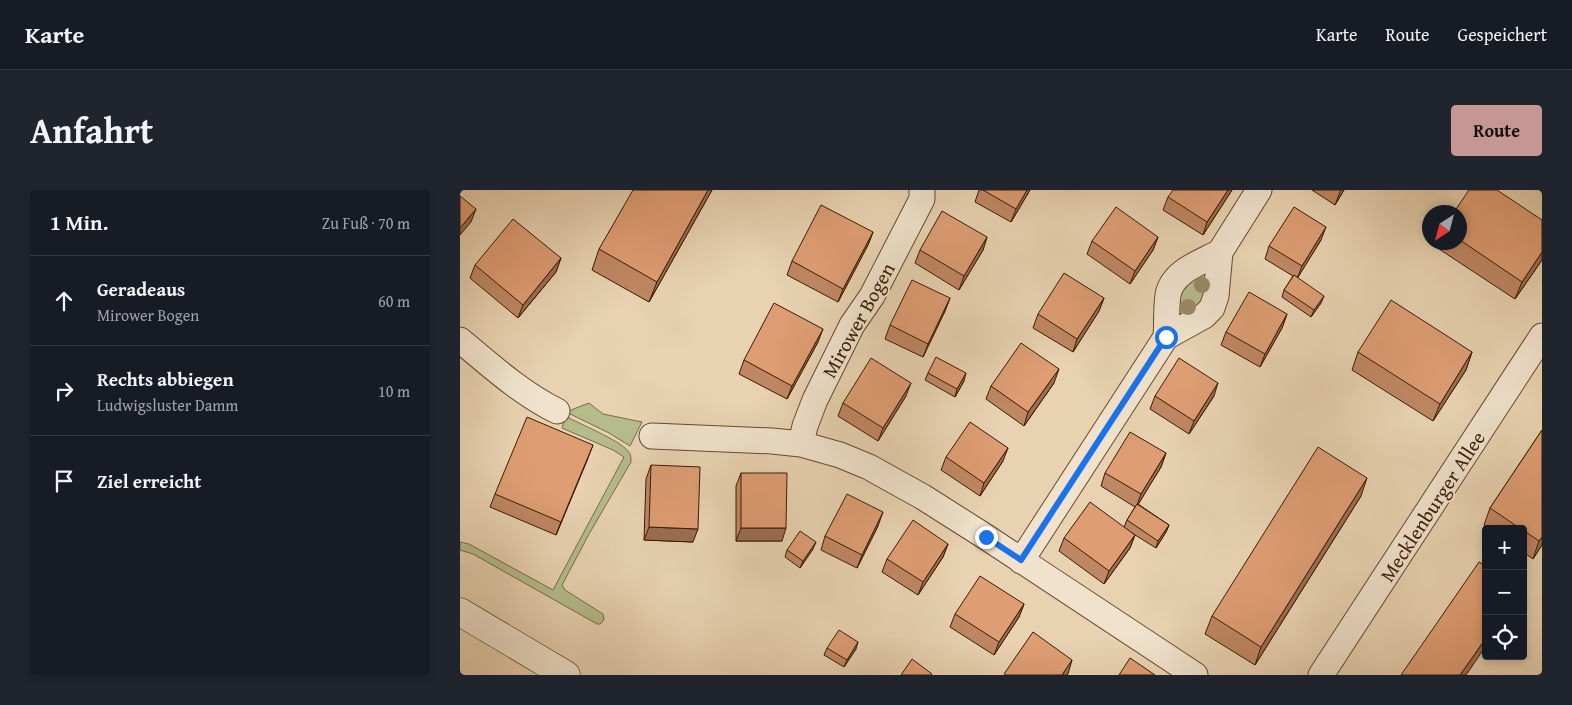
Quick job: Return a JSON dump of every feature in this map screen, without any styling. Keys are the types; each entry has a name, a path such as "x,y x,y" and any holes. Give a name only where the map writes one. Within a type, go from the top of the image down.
{"main road":[{"path":"460,612 566,675"}],"street":[{"path":"1021,560 1166,337 1204,316 1212,308 1216,296 1220,252 1259,190"},
{"name":"Mirower Bogen","path":"801,444 805,426 815,400 852,325 872,296 927,193"},
{"path":"1166,337 1168,293 1173,282 1180,273 1220,252"},
{"name":"Mecklenburger Allee","path":"1321,675 1542,336"},
{"path":"460,340 521,391 557,412"},
{"path":"652,436 801,444 840,455 869,466 893,479 1021,560 1195,675"}],"green space":[{"path":"1207,272 1208,291 1196,310 1180,314 1178,299 1190,279"},
{"path":"589,403 603,414 642,422 630,446 609,433 566,412"},
{"path":"565,416 616,442 628,451 631,456 631,462 562,585 565,590 603,614 604,620 600,624 473,554 460,550 460,542 469,544 553,590 624,457 613,450 562,428"}],"building":[{"path":"633,190 708,190 657,282 599,249"},
{"path":"983,190 1027,190 1016,209"},
{"path":"1173,190 1228,190 1207,222 1168,197"},
{"path":"1469,190 1497,190 1542,220 1542,252 1522,282 1467,245 1467,205 1459,205"},
{"path":"460,196 476,209 460,228"},
{"path":"821,205 873,232 843,289 792,261"},
{"path":"1116,207 1158,237 1135,271 1092,241"},
{"path":"1294,207 1326,227 1302,266 1269,246"},
{"path":"942,211 987,237 964,276 920,250"},
{"path":"513,219 561,258 523,305 475,265"},
{"path":"1064,273 1104,298 1077,339 1038,314"},
{"path":"1294,275 1324,296 1314,310 1284,290"},
{"path":"912,280 950,298 928,344 890,325"},
{"path":"1249,292 1287,314 1265,354 1226,332"},
{"path":"1391,300 1472,352 1440,404 1358,352"},
{"path":"774,303 823,329 792,386 744,360"},
{"path":"1021,343 1059,369 1028,412 991,386"},
{"path":"936,357 966,373 957,389 928,373"},
{"path":"871,358 911,383 883,428 843,403"},
{"path":"1179,358 1218,383 1194,421 1155,396"},
{"path":"527,417 593,445 561,522 495,494"},
{"path":"970,422 1008,448 984,483 946,457"},
{"path":"1542,430 1542,537 1539,541 1527,533 1527,525 1515,525 1490,508"},
{"path":"1130,432 1166,453 1141,494 1105,473"},
{"path":"1318,447 1367,478 1261,647 1212,616"},
{"path":"651,465 700,467 698,529 649,527"},
{"path":"741,473 787,473 786,528 741,528"},
{"path":"847,494 883,512 862,555 825,536"},
{"path":"1090,502 1135,535 1109,571 1064,538"},
{"path":"1137,504 1169,525 1158,541 1127,520"},
{"path":"913,520 948,544 923,582 887,559"},
{"path":"800,531 816,542 803,561 787,550"},
{"path":"1479,562 1482,564 1482,644 1460,675 1401,675"},
{"path":"980,576 1024,604 999,642 955,614"},
{"path":"839,630 858,642 847,660 827,648"},
{"path":"1033,632 1072,660 1062,675 1004,674"},
{"path":"1130,658 1155,675 1119,675"},
{"path":"912,659 932,674 901,675"}],"route":[{"path":"986,537 1021,560 1166,337"}]}
